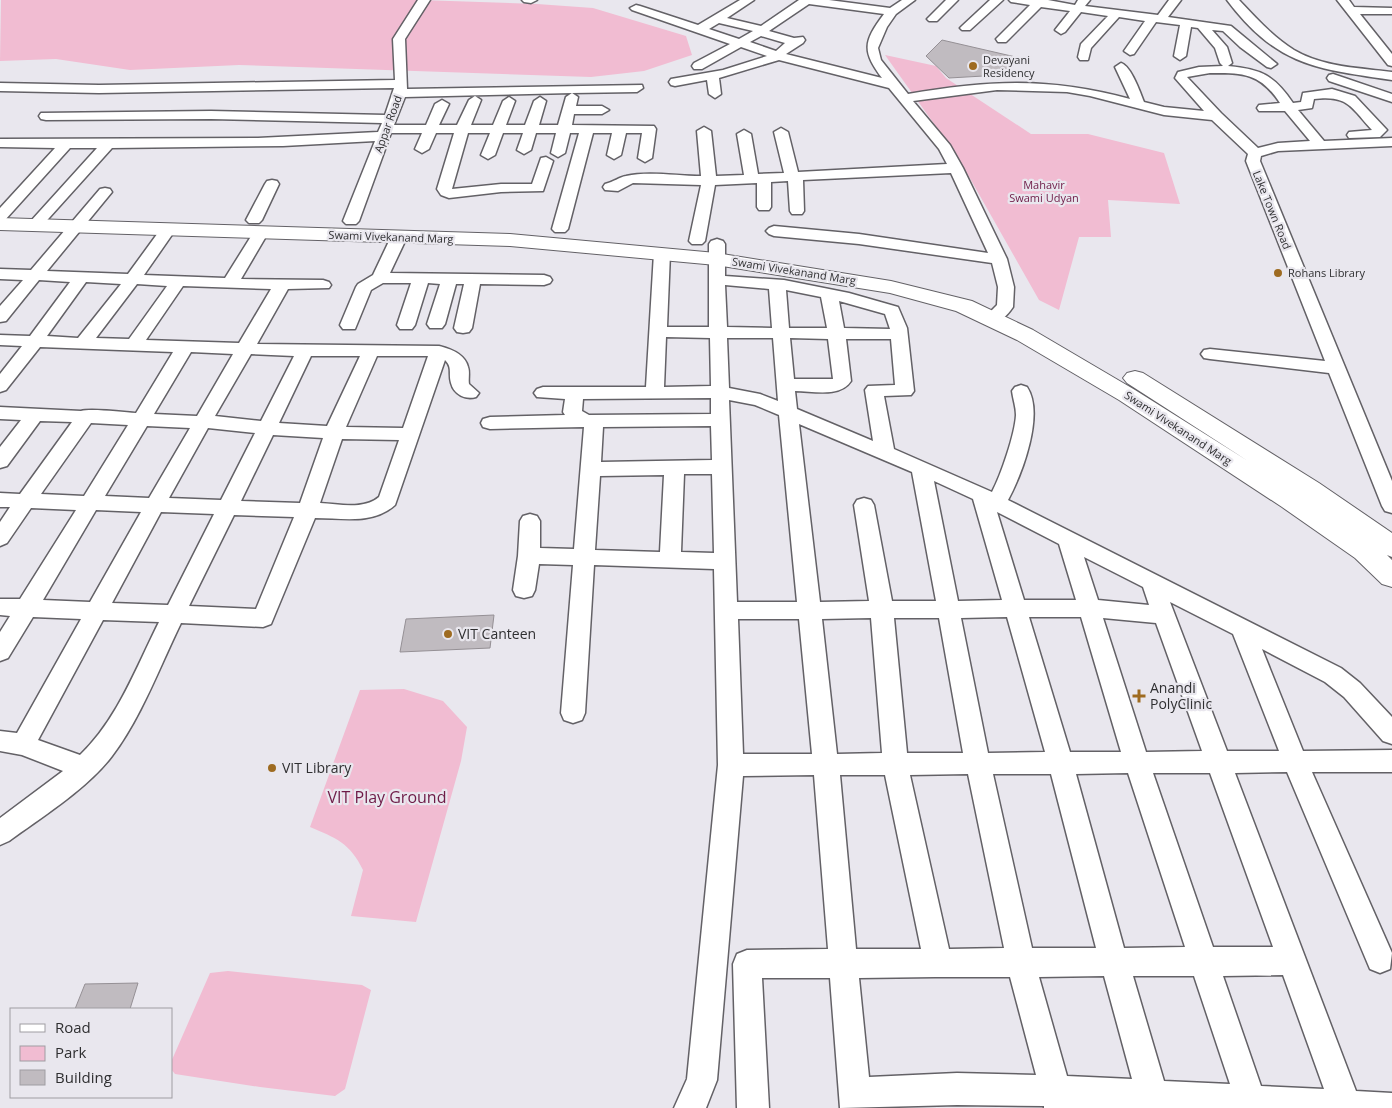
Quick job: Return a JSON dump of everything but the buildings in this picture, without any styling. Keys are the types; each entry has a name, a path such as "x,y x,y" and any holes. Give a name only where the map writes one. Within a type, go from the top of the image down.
{"main road":[{"name":"Swami Vivekanand Marg","path":"0,224 168,229 351,222 468,223 621,232 711,256 891,287 1041,324 1145,385 1310,489 1392,547"},
{"name":"Swami Vivekanand Marg","path":"115,227 257,227 399,237 510,240 711,256"},
{"name":"Swami Vivekanand Marg","path":"998,313 1025,335 1127,395 1348,540 1365,552 1392,577"}],"street":[{"name":"Appar Road","path":"351,222 400,88 399,39 424,0"},
{"path":"646,0 636,8 779,56 893,85"},
{"path":"700,29 748,0"},
{"path":"698,66 762,31 806,0 892,12"},
{"path":"909,0 892,12 881,26 872,48 875,60 904,99 945,148 956,168 999,259 1006,287 998,313"},
{"path":"933,19 952,0"},
{"path":"966,28 997,0"},
{"path":"1015,0 1081,4 1157,19 1227,28 1244,44 1271,64"},
{"path":"1130,51 1175,0"},
{"path":"1233,0 1277,42 1289,52 1302,58 1330,67 1391,66"},
{"path":"1343,0 1370,33 1391,66"},
{"path":"1002,39 1041,2"},
{"path":"1061,30 1081,4"},
{"path":"1351,10 1392,12"},
{"path":"1084,57 1085,47 1125,12"},
{"path":"675,82 713,76 756,65 779,56 782,50 797,41 717,19"},
{"path":"1180,56 1186,22"},
{"path":"1201,24 1222,47 1226,63"},
{"path":"1370,33 1385,34"},
{"path":"1121,67 1133,89 1138,105"},
{"path":"1255,153 1216,116 1181,78 1182,74 1206,70 1253,74 1269,82 1289,106 1317,141 1375,134 1380,130 1350,99 1332,93 1308,96 1307,105 1289,106 1264,108"},
{"path":"18,87 26,76"},
{"path":"713,76 715,94"},
{"path":"1331,77 1392,98"},
{"path":"904,99 950,90 1004,86 1089,92 1164,111 1216,116"},
{"path":"0,87 99,89 637,88"},
{"path":"475,100 462,129 444,189 447,193 501,188 538,188 565,129 570,103 598,106"},
{"path":"488,155 509,101"},
{"path":"524,150 540,101"},
{"path":"422,149 442,104"},
{"path":"46,116 211,115 386,128 432,129 649,129 645,158"},
{"path":"0,143 288,142 386,128"},
{"path":"560,229 587,129"},
{"path":"614,155 620,129"},
{"path":"690,1108 702,1080 731,765 718,332 711,256 709,166 704,131"},
{"path":"781,132 792,177 796,181 797,211"},
{"path":"744,134 758,179 764,207"},
{"name":"Lake Town Road","path":"1392,142 1317,141 1278,147 1255,153 1253,161 1271,210 1392,506"},
{"path":"0,217 66,144"},
{"path":"35,225 108,144"},
{"path":"610,187 618,188 626,180 633,179 708,181 956,168"},
{"path":"230,284 257,227 272,184"},
{"path":"0,317 105,192"},
{"path":"83,343 133,279 168,229"},
{"path":"774,231 873,241 999,259"},
{"path":"380,278 399,237"},
{"path":"655,392 662,253"},
{"path":"711,256 777,284 829,294 892,311 899,334 905,391 843,390"},
{"path":"0,274 230,284 323,285"},
{"path":"0,386 82,277"},
{"path":"349,326 364,287 380,278 544,280"},
{"path":"406,325 421,279"},
{"path":"436,324 449,279"},
{"path":"463,328 473,279"},
{"path":"134,345 178,281"},
{"path":"777,284 788,412 826,764 856,1100 1058,1099 1392,1108"},
{"path":"84,768 12,743 97,611 154,506 282,285"},
{"path":"786,385 834,386 842,381 829,294"},
{"path":"658,332 899,334"},
{"path":"0,340 305,351 439,351 457,359 460,365 459,384 463,390 470,393"},
{"path":"0,652 185,347"},
{"path":"0,833 69,782 103,750 125,714 305,351"},
{"path":"0,607 263,618 307,510 334,433 371,351"},
{"path":"0,500 365,512 380,506 388,500 439,351"},
{"path":"1210,354 1336,368"},
{"path":"874,390 885,453"},
{"path":"989,499 1009,479 1016,456 1025,415 1021,391"},
{"path":"574,392 572,412 578,418 591,421"},
{"path":"543,393 720,392 760,400 989,499 1333,675 1352,690 1392,734"},
{"path":"0,413 203,421 334,433 411,434"},
{"path":"0,461 35,414"},
{"path":"0,538 87,415"},
{"path":"490,423 720,420"},
{"path":"573,713 591,469 591,421"},
{"path":"591,469 722,467"},
{"path":"670,559 674,468"},
{"path":"921,468 950,610 978,764 1021,963 1058,1099"},
{"path":"989,499 1016,610 1061,763 1114,962 1154,1102"},
{"path":"864,505 882,610 895,764 938,964"},
{"path":"524,590 530,521"},
{"path":"1068,539 1137,762 1252,1104"},
{"path":"528,556 724,561"},
{"path":"1152,582 1346,1107"},
{"path":"726,611 1090,608 1164,615"},
{"path":"1242,628 1295,761 1380,959"},
{"path":"731,765 1295,761 1390,766"},
{"path":"753,1108 748,964 1292,961"}],"green space":[{"path":"1,0 420,0 593,8 686,36 692,55 644,71 591,77 239,65 130,70 56,59 0,61"},
{"name":"Mahavir Swami Udyan","path":"885,55 936,66 946,78 1031,134 1088,134 1164,153 1180,204 1108,200 1111,237 1079,237 1059,310 1039,300 959,159"},
{"name":"VIT Play Ground","path":"404,689 443,701 467,727 461,761 416,922 351,916 363,870 353,853 341,842 310,827 360,690"},
{"path":"228,971 362,985 371,990 345,1089 335,1096 175,1074 172,1070 172,1060 210,973"}],"place":[{"name":"Devayani Residency","path":"973,66"},
{"name":"Rohans Library","path":"1278,273"},
{"name":"VIT Canteen","path":"448,634"},
{"name":"Anandi PolyClinic","path":"1139,696"},
{"name":"VIT Library","path":"272,768"}]}
